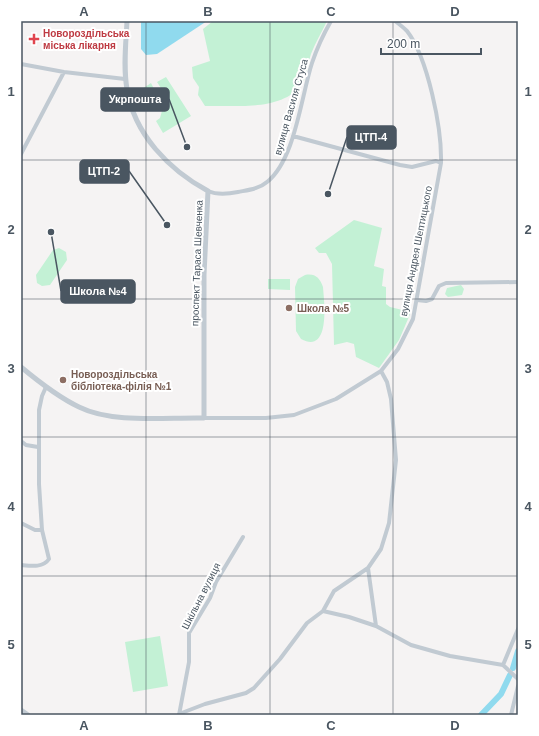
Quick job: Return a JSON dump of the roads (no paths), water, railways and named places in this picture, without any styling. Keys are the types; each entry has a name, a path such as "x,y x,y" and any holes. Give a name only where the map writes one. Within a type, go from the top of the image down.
{"street":[{"name":"проспект Тараса Шевченка","path":"127,21 125,79 134,114 151,143 171,164 208,191 204,268 204,418"},
{"name":"вулиця Василя Стуса","path":"208,191 215,193 254,189 267,182 286,157 312,63 331,21"},
{"name":"вулиця Андрея Шептицького","path":"204,418 266,418 294,415 336,399 381,371 398,349 413,319 441,163 440,134 428,78 414,44 407,32 395,21"},
{"path":"21,64 64,72 125,79"},
{"path":"21,154 64,72"},
{"path":"293,136 400,165 412,167 436,161 441,163"},
{"path":"417,300 426,301 432,299 439,286 446,283 518,282"},
{"path":"21,367 46,387 80,408 104,414 130,417 204,418"},
{"name":"Шкільна вулиця","path":"179,715 205,704 246,693 254,688 280,659 307,623 323,611 334,591 368,568 383,542 390,523 395,483 396,460 394,417 388,382 381,371"},
{"path":"21,565 39,566 49,559 42,530 38,447 40,402 46,387"},
{"path":"21,441 26,445 38,447"},
{"path":"21,523 35,530 42,530"},
{"name":"Шкільна вулиця","path":"179,715 189,662 189,633 210,598 216,582 243,537"},
{"path":"368,568 376,626"},
{"path":"323,611 349,617 376,626 411,645 450,656 503,666 518,678"},
{"path":"503,666 518,629"},
{"path":"511,715 518,686"},
{"path":"21,710 28,715"}],"water":[{"path":"141,21 207,21 157,54 146,55 141,49"}],"waterway":[{"path":"513,668 518,651"},
{"path":"481,715 501,694 510,675"}],"place":[{"name":"Новороздільська міська лікарня","path":"34,39"},
{"name":"Укрпошта","path":"187,147"},
{"name":"ЦТП-4","path":"328,194"},
{"name":"ЦТП-2","path":"167,225"},
{"name":"Школа №4","path":"51,232"},
{"name":"Школа №5","path":"289,308"},
{"name":"Новороздільська бібліотека-філія №1","path":"63,380"}]}
